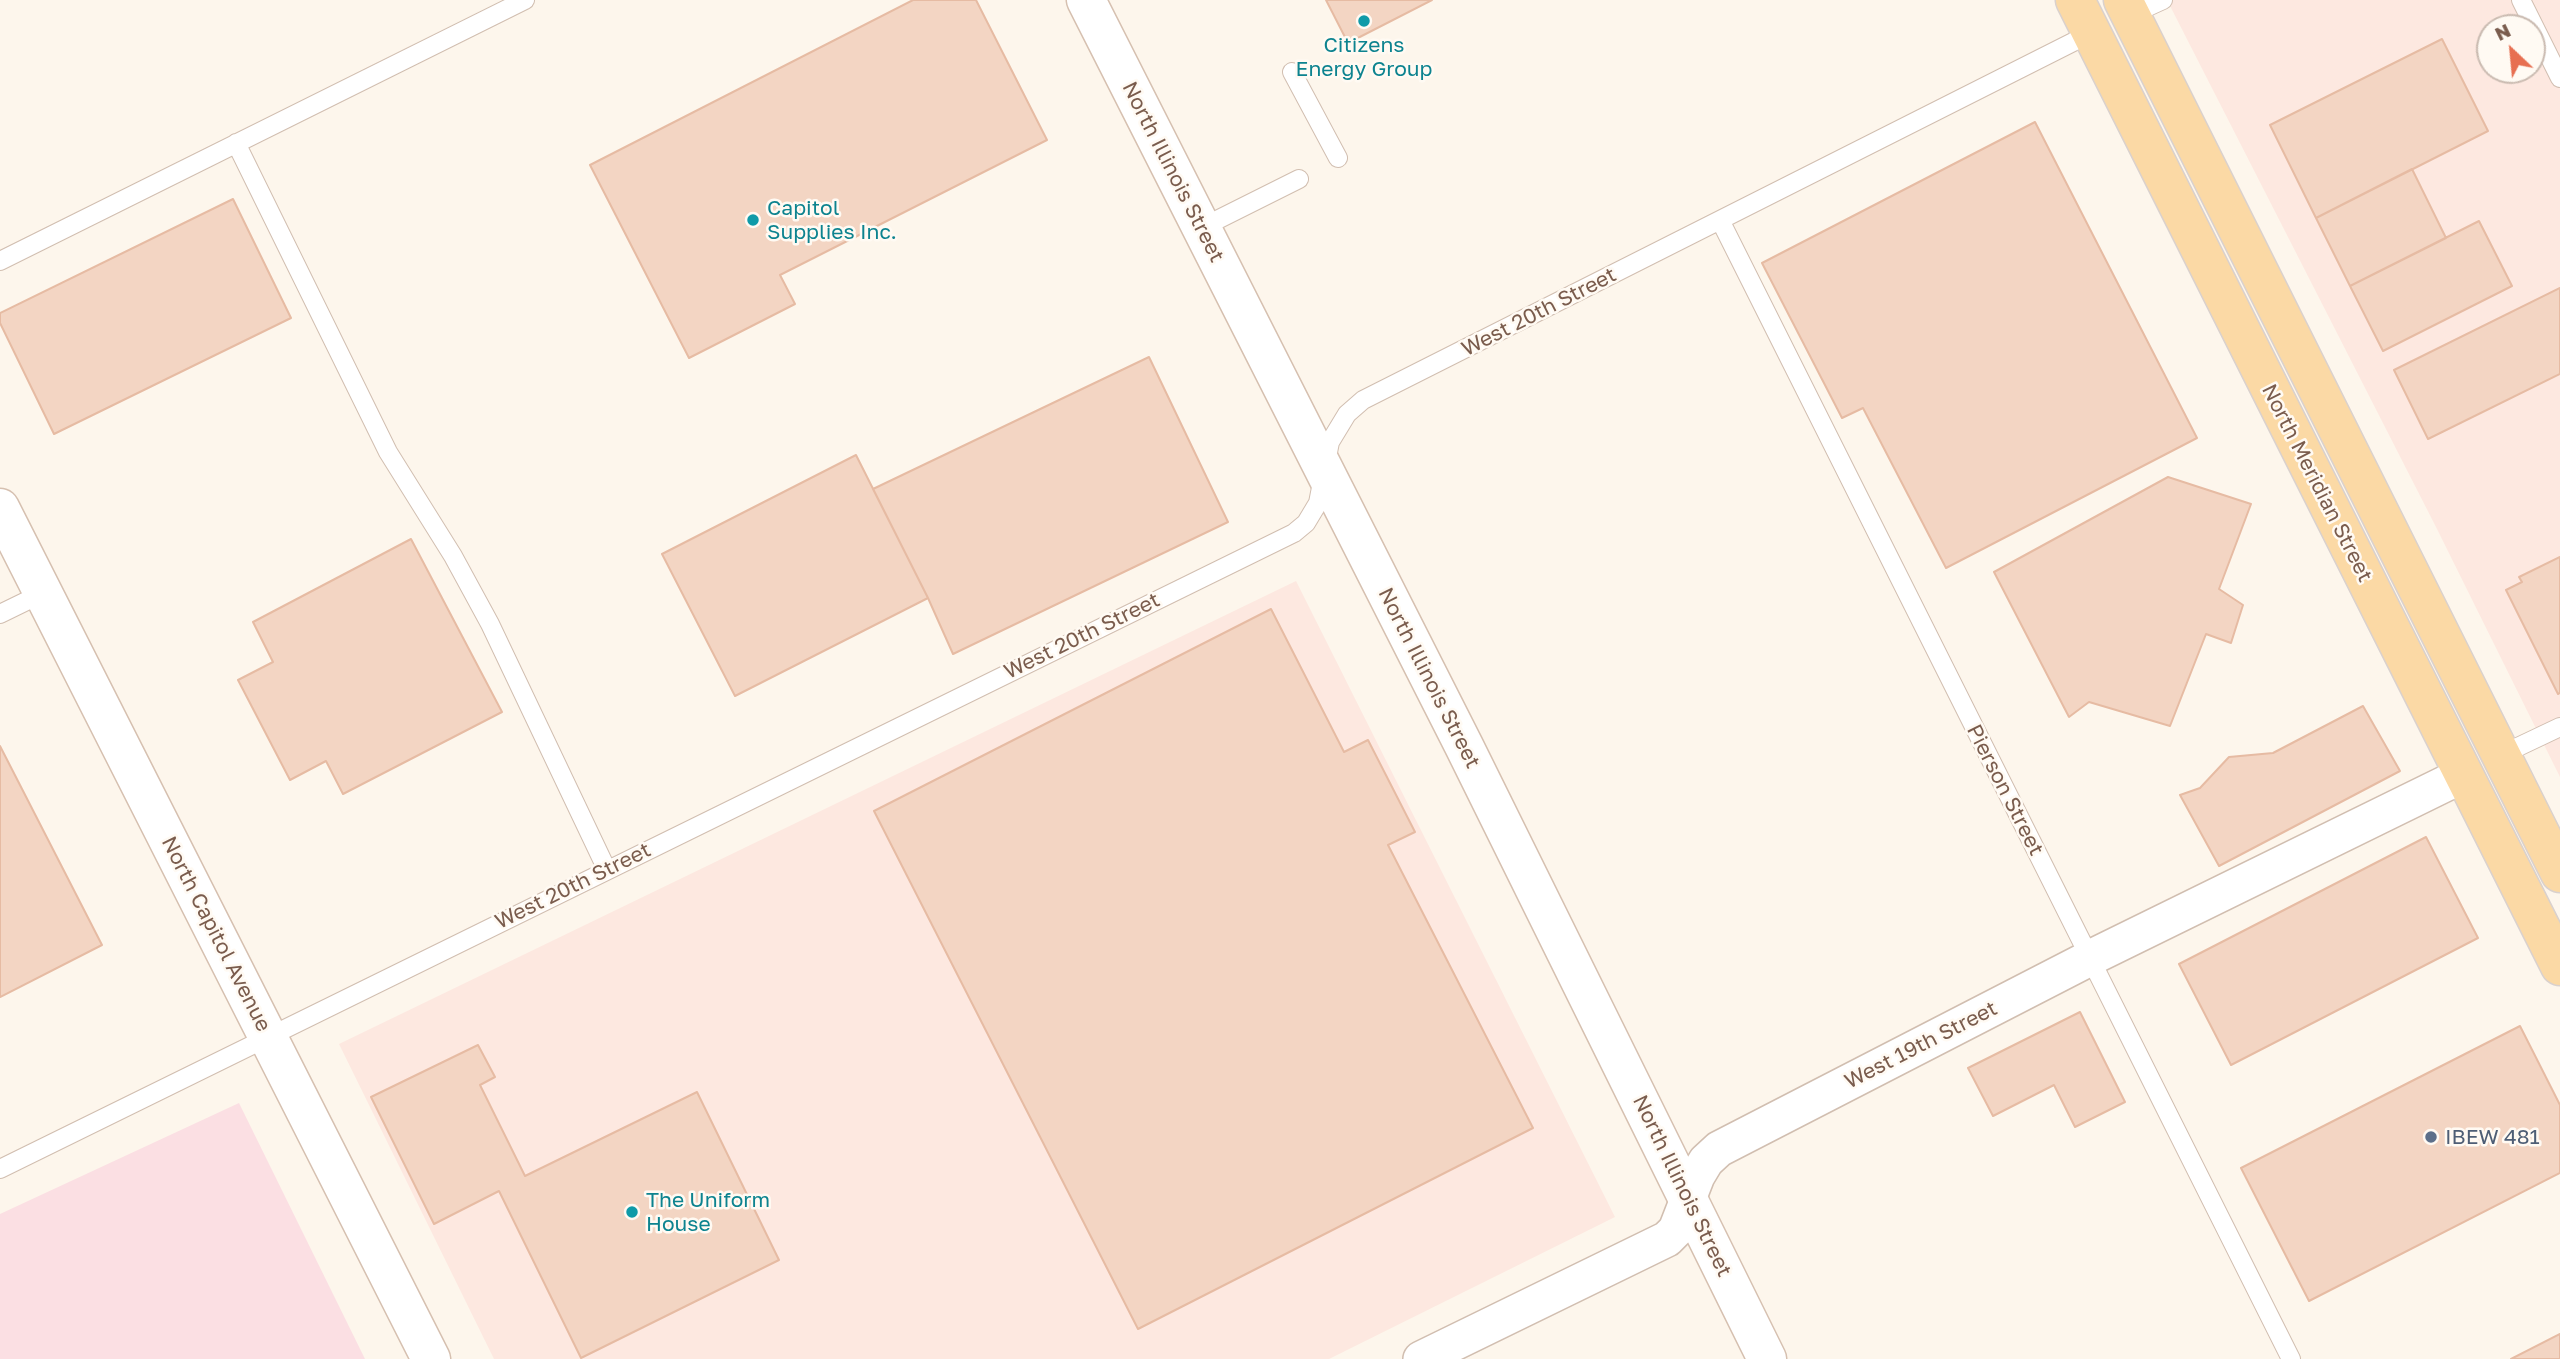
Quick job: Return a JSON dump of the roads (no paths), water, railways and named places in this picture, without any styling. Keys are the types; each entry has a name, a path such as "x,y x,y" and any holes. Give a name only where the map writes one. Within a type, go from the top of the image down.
{"main road":[{"name":"North Illinois Street","path":"1086,0 1464,746 1768,1359"},
{"name":"North Meridian Street","path":"2075,0 2560,966"},
{"name":"North Meridian Street","path":"2138,5 2560,873"},
{"name":"North Capitol Avenue","path":"0,508 431,1359"}],"street":[{"name":"West 19th Street","path":"1421,1359 1667,1239 1676,1230 1706,1161 1719,1149 2090,958 2463,775"}],"lane":[{"path":"0,261 525,0"},
{"path":"2521,0 2560,78"},
{"name":"West 20th Street","path":"0,1169 1294,533 1306,523 1318,503 1334,435 1347,414 1363,400 2091,33"},
{"path":"1292,72 1338,158"},
{"path":"236,143 388,452 453,556 490,624 607,870"},
{"path":"1201,228 1299,179"},
{"name":"Pierson Street","path":"1720,220 2291,1359"},
{"path":"0,614 43,593"},
{"path":"2501,755 2560,727"}],"place":[{"name":"Citizens Energy Group","path":"1364,21"},
{"name":"Capitol Supplies Inc.","path":"753,220"},
{"name":"IBEW 481","path":"2431,1137"},
{"name":"The Uniform House","path":"632,1212"}]}
